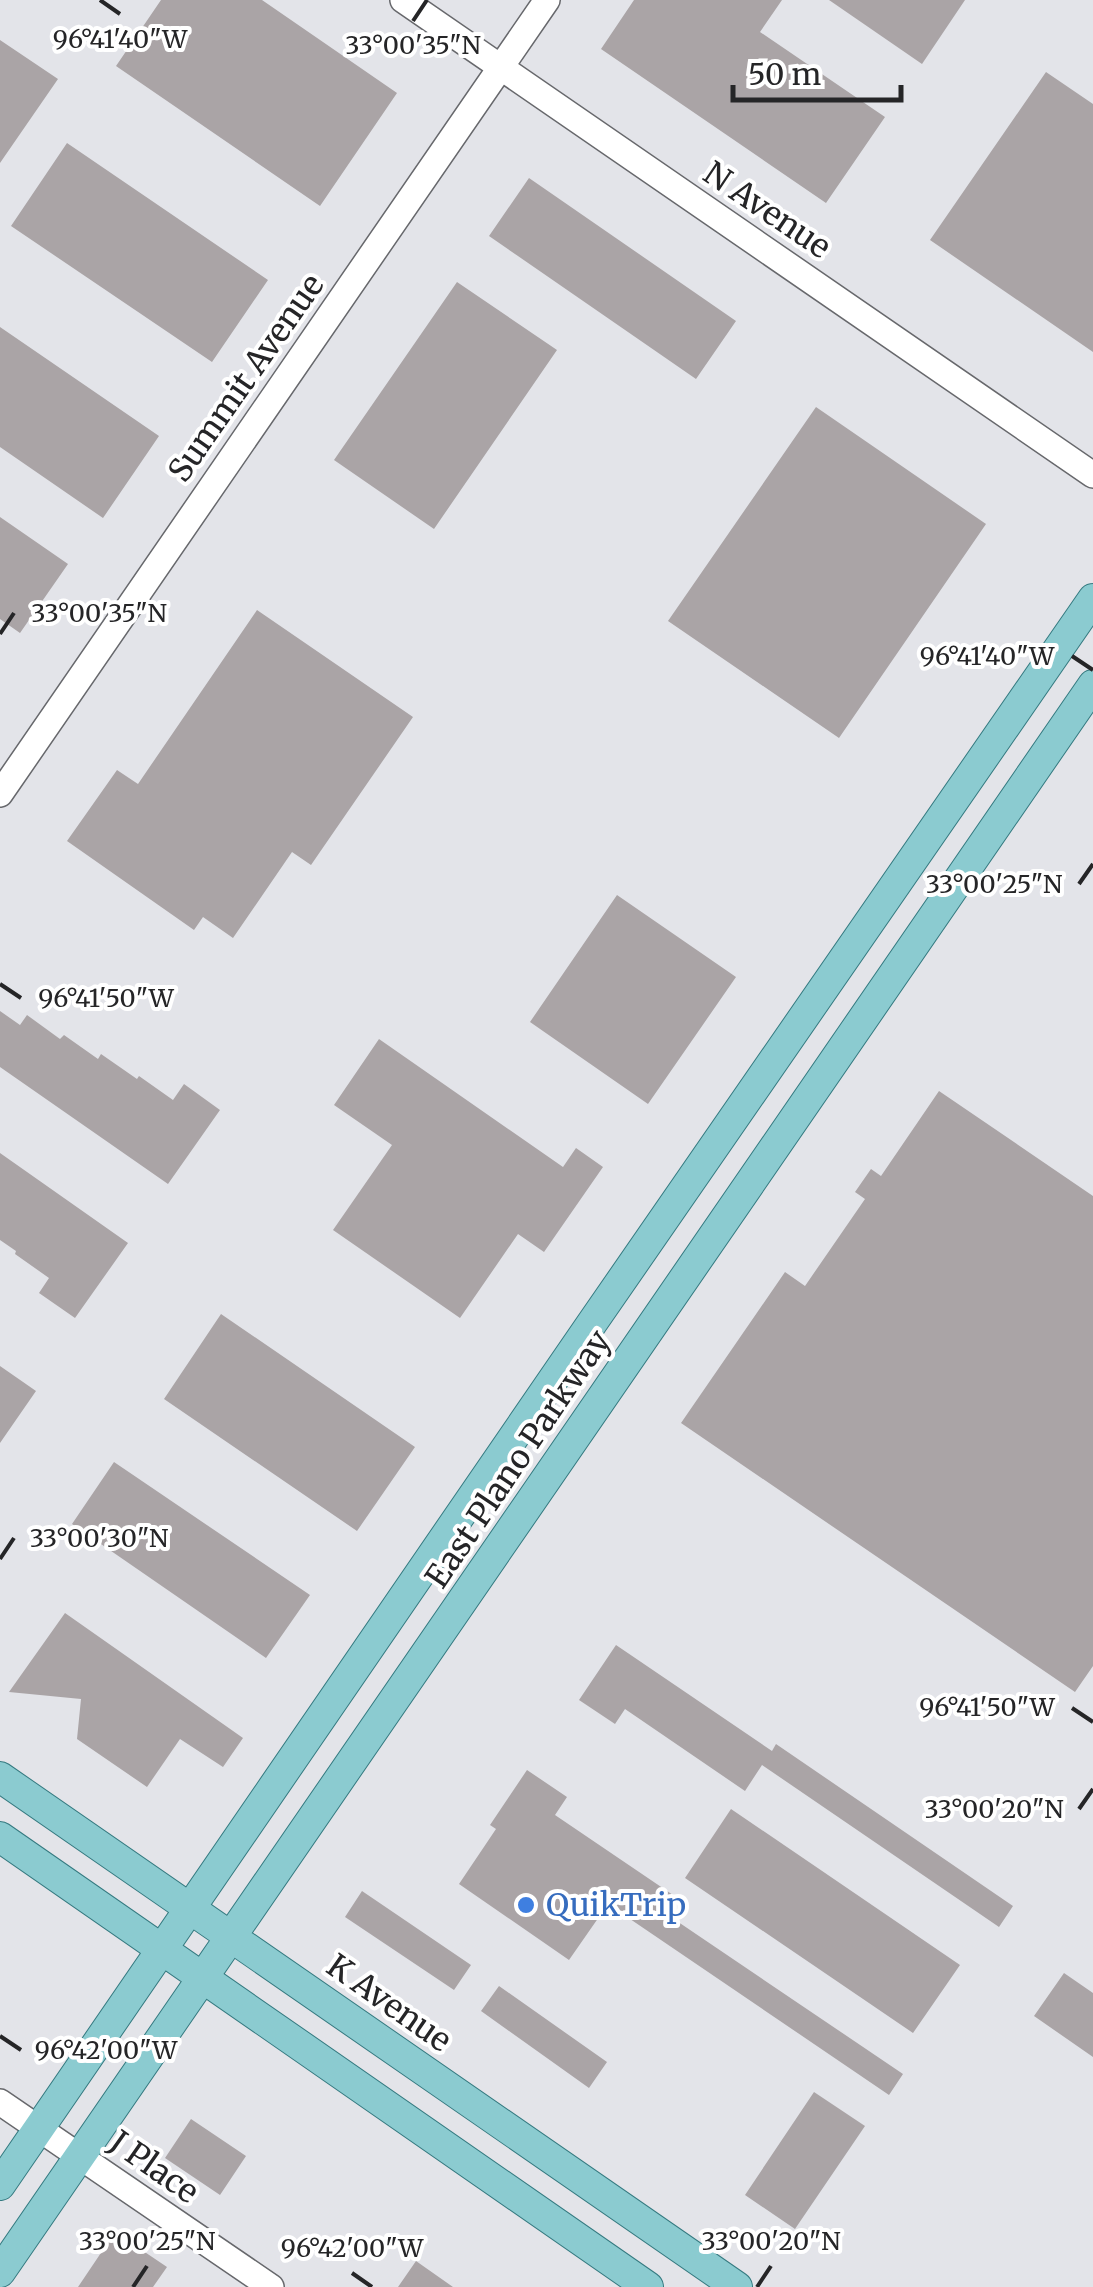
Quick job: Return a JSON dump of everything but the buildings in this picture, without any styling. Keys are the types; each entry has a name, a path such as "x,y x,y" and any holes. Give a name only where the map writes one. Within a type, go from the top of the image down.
{"main road":[{"name":"East Plano Parkway","path":"0,2185 1093,599"},
{"name":"East Plano Parkway","path":"0,2272 1093,685"},
{"path":"925,841 966,870"},
{"path":"684,1189 726,1218"},
{"path":"534,1408 590,1413"},
{"path":"397,1608 425,1656"},
{"name":"K Avenue","path":"0,1776 737,2287"},
{"path":"0,1837 639,2281 660,2233"}],"street":[{"name":"N Avenue","path":"403,0 1093,475"},
{"name":"Summit Avenue","path":"0,794 547,0"},
{"name":"J Place","path":"0,2102 270,2287"}],"place":[{"name":"QuikTrip","path":"526,1905"}]}
